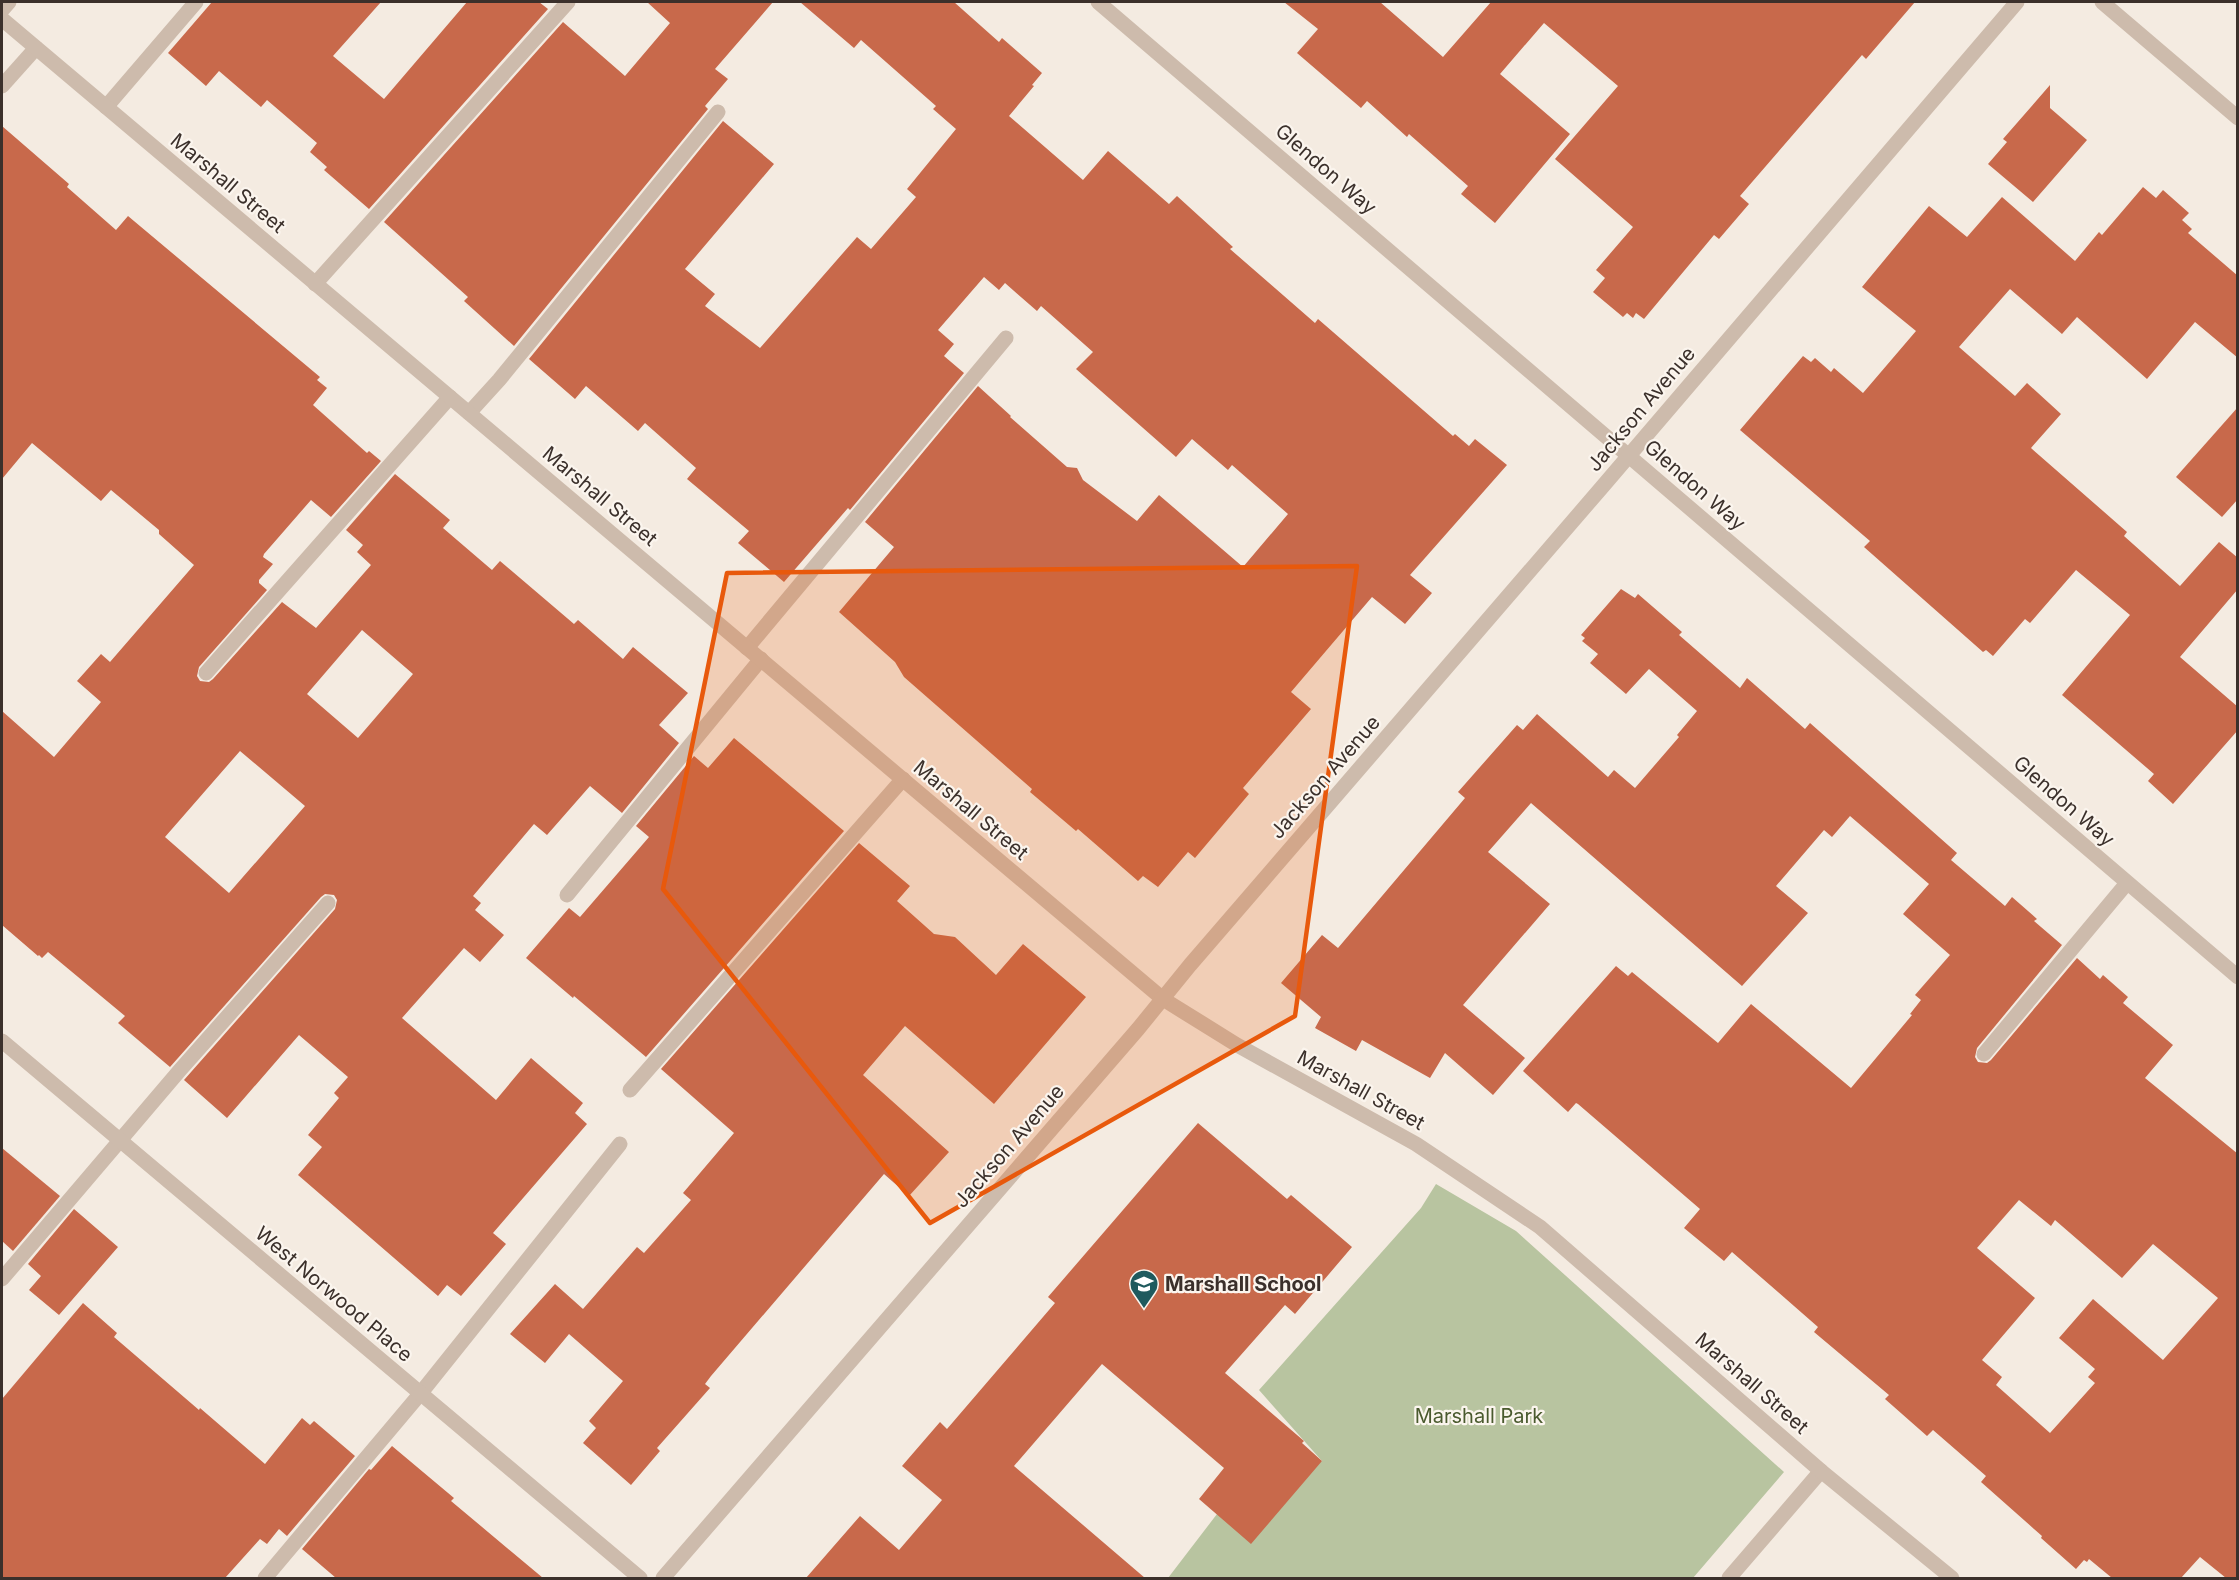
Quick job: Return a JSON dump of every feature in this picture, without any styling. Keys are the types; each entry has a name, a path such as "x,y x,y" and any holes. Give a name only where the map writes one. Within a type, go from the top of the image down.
{"street":[{"path":"2,10 9,2"},
{"path":"106,107 196,2"},
{"path":"315,284 568,2"},
{"name":"Glendon Way","path":"1098,2 2238,977"},
{"name":"Jackson Avenue","path":"663,1578 2017,2"},
{"path":"2102,2 2238,118"},
{"name":"Marshall Street","path":"2,19 1162,999 1237,1045 1416,1144 1540,1227 1821,1471 1952,1578"},
{"path":"2,86 36,48"},
{"path":"470,414 718,112"},
{"path":"747,648 1006,338"},
{"path":"206,673 450,398"},
{"path":"567,895 761,659"},
{"path":"630,1090 903,779"},
{"path":"1984,1054 2127,883"},
{"path":"2,1279 180,1070 328,903"},
{"name":"West Norwood Place","path":"2,1041 639,1578"},
{"path":"265,1578 420,1394 620,1144"},
{"path":"1729,1578 1821,1471"}],"highlighted area":[{"path":"1357,566 1295,1016 930,1223 663,889 727,573"}],"green space":[{"name":"Marshall Park","path":"1436,1184 1516,1231 1784,1472 1693,1578 1168,1578 1217,1514 1322,1461 1259,1390 1421,1208"}],"building":[{"path":"212,2 381,2 333,56 384,99 467,2 539,2 548,9 369,209 324,170 327,167 310,152 317,143 267,100 261,107 219,71 206,86 168,53"},
{"path":"647,2 773,2 715,69 728,79 705,106 708,109 514,346 464,301 468,297 384,222 563,22 625,76 670,23"},
{"path":"800,2 954,2 999,42 1002,38 1042,73 1009,116 1083,180 1108,151 1169,204 1177,196 1233,247 1230,249 1315,323 1318,319 1453,436 1455,434 1469,446 1475,439 1507,465 1410,575 1432,593 1405,624 1372,597 1291,692 1311,709 1243,788 1249,794 1195,858 1188,852 1158,887 1143,876 1138,881 1078,829 1076,831 1030,792 1032,789 904,677 895,662 839,612 894,547 865,522 978,386 1067,467 1077,468 1083,480 1137,521 1159,495 1243,567 1288,514 1232,465 1228,470 1192,439 1176,457 1076,369 1093,352 1041,306 1037,311 1005,283 999,290 984,277 938,330 954,344 944,356 964,373 850,510 848,508 784,582 738,543 749,531 687,479 696,468 645,423 638,431 586,386 575,399 529,359 723,121 774,164 685,269 715,294 705,306 760,348 857,237 871,249 916,197 907,189 956,129 933,109 936,106 861,40 854,48"},
{"path":"1284,2 1380,2 1443,57 1491,2 1915,2 1866,59 1862,55 1740,196 1749,204 1719,239 1714,235 1644,319 1636,313 1633,318 1627,313 1623,317 1593,292 1605,278 1596,270 1633,227 1555,159 1618,86 1544,23 1500,74 1570,134 1495,223 1461,194 1468,186 1409,134 1407,137 1367,101 1361,108 1297,53 1318,29"},
{"path":"2050,85 2050,108 2087,140 2033,202 1988,164 2007,142 2003,139"},
{"path":"2,126 69,184 67,187 116,230 128,216 320,377 317,380 327,388 313,405 367,453 369,451 381,461 331,517 311,500 264,554 263,557 273,564 259,580 259,583 267,590 199,667 197,676 200,681 209,682 213,679 282,602 316,628 371,565 357,552 363,545 346,530 395,474 450,520 443,528 492,570 500,561 574,624 578,620 623,659 633,647 688,693 659,725 679,743 622,813 590,786 547,835 534,824 473,896 481,903 475,910 504,935 480,962 464,948 402,1018 496,1100 531,1058 583,1103 575,1113 587,1124 493,1233 506,1244 461,1296 447,1285 438,1296 298,1175 322,1147 308,1135 339,1098 334,1093 348,1077 299,1035 227,1118 184,1080 335,909 337,900 334,895 325,894 321,897 170,1067 118,1023 125,1016 48,952 42,958 38,956 2,925 2,711 54,757 101,702 77,681 101,654 110,662 194,565 159,534 159,530 111,490 101,501 32,443 2,479","holes":["362,630 413,674 358,738 307,694","240,751 305,806 229,893 165,837"]},
{"path":"2143,187 2156,198 2163,190 2189,213 2182,220 2192,229 2188,233 2238,276 2238,358 2195,322 2147,379 2077,317 2062,334 2010,289 1959,347 2015,396 2027,383 2061,414 2031,448 2127,532 2124,536 2180,586 2219,542 2238,558 2238,589 2180,657 2238,707 2238,730 2173,804 2148,781 2154,774 2062,695 2130,615 2076,570 2030,623 2025,619 1993,656 1986,650 1983,652 1864,547 1870,541 1740,430 1803,356 1811,362 1815,358 1831,372 1834,368 1863,393 1916,331 1862,287 1929,206 1967,237 2002,197 2075,261 2099,232 2102,235"},
{"path":"2238,407 2238,499 2222,517 2176,477"},
{"path":"1621,589 1635,598 1638,594 1682,632 1679,635 1740,688 1747,678 1805,729 1810,723 1957,853 1951,860 2005,906 2012,897 2037,919 2034,921 2062,945 1977,1048 1975,1057 1978,1062 1987,1063 1991,1060 2077,958 2100,979 2103,975 2128,997 2123,1003 2173,1045 2145,1078 2238,1154 2238,1578 2226,1578 2200,1557 2181,1578 2112,1578 2089,1559 2087,1562 2084,1560 2076,1569 1981,1482 1986,1476 1933,1430 1927,1436 1885,1399 1889,1395 1814,1332 1818,1327 1732,1252 1724,1261 1684,1228 1700,1209 1578,1104 1576,1103 1568,1112 1523,1071 1616,966 1628,976 1632,972 1718,1043 1751,1004 1851,1088 1912,1015 1910,1014 1921,1000 1915,995 1950,955 1903,914 1929,884 1850,816 1832,837 1824,830 1776,886 1808,913 1742,986 1531,803 1488,852 1550,904 1463,1005 1525,1058 1493,1095 1445,1053 1430,1078 1362,1040 1356,1051 1315,1028 1321,1017 1281,983 1322,935 1338,948 1465,798 1458,792 1517,725 1523,730 1537,714 1608,777 1614,770 1635,788 1679,737 1677,735 1697,711 1649,669 1626,694 1590,663 1598,654 1582,641 1585,638 1581,635","holes":["2019,1200 2051,1226 2055,1220 2122,1278 2153,1244 2218,1298 2163,1360 2093,1299 2059,1338 2095,1369 2088,1377 2095,1383 2050,1433 1996,1385 2002,1377 1982,1360 2035,1298 1977,1248"]},
{"path":"734,738 844,831 646,1057 526,958 569,908 580,917 649,837 636,826 694,756 708,768"},
{"path":"859,843 910,886 897,901 934,934 955,937 996,975 1023,944 1086,997 994,1104 905,1026 863,1075 949,1152 909,1196 884,1174 711,1376 705,1384 710,1388 657,1448 660,1451 631,1485 583,1443 596,1428 589,1421 623,1381 569,1334 545,1363 510,1334 555,1284 583,1309 637,1247 644,1253 691,1200 683,1193 734,1133 661,1069"},
{"path":"1198,1123 1287,1199 1291,1195 1352,1247 1295,1314 1285,1305 1225,1373 1304,1441 1302,1443 1322,1461 1251,1544 1199,1499 1224,1468 1102,1364 1014,1466 1145,1578 806,1578 860,1516 899,1550 942,1500 902,1466 940,1422 947,1429 1055,1303 1048,1297"},
{"path":"2,1148 60,1196 13,1251 2,1241"},
{"path":"74,1209 118,1247 59,1315 29,1290 41,1276 28,1264"},
{"path":"83,1303 117,1333 114,1337 265,1464 302,1418 310,1425 314,1421 355,1456 287,1536 279,1529 267,1544 260,1539 225,1578 2,1578 2,1399"},
{"path":"392,1446 454,1498 451,1501 543,1578 336,1578 302,1549 369,1469 371,1470"}],"place":[{"name":"Marshall School","path":"1144,1310"}]}
